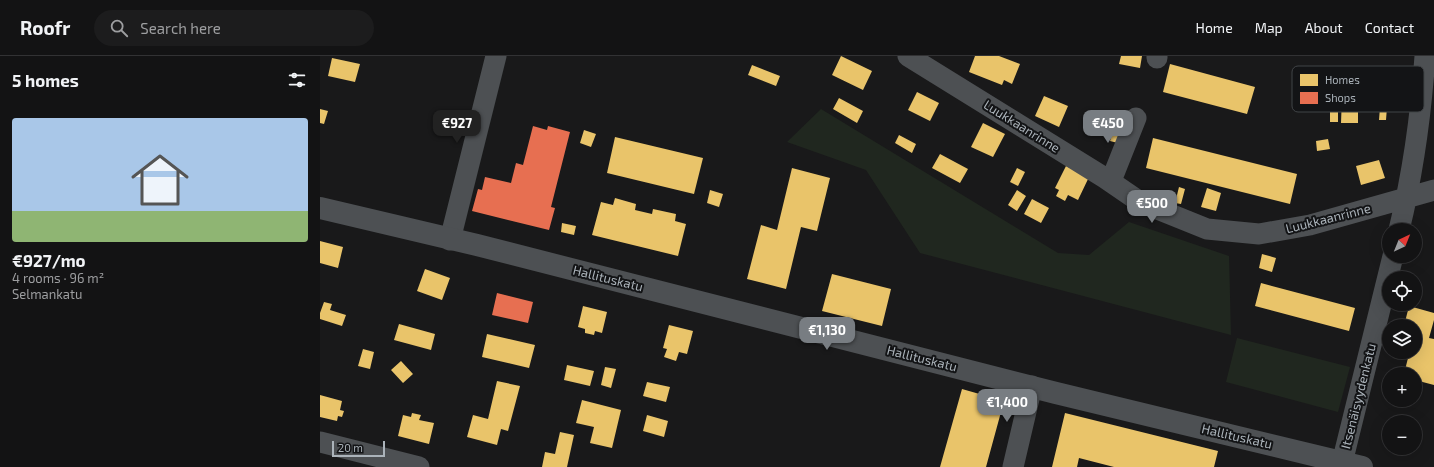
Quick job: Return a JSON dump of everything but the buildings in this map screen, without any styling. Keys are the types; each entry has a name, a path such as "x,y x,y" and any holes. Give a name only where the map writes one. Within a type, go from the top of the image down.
{"street":[{"path":"450,240 496,56"},
{"name":"Luukkaanrinne","path":"908,56 1111,181 1140,202 1207,229 1259,234 1310,225 1434,190"},
{"path":"1424,68 1425,56"},
{"path":"1401,223 1407,197 1420,112"},
{"path":"1111,181 1136,118"},
{"name":"Hallituskatu","path":"320,208 1348,465"},
{"name":"Itsenäisyydenkatu","path":"1348,465 1391,263"},
{"path":"1013,467 1032,386"},
{"path":"320,442 419,467"}],"shaded area":[{"path":"821,109 1058,253 1089,255 1129,222 1229,256 1231,335 920,253 866,170 787,142"},
{"path":"1237,338 1350,367 1338,412 1226,382"}]}
